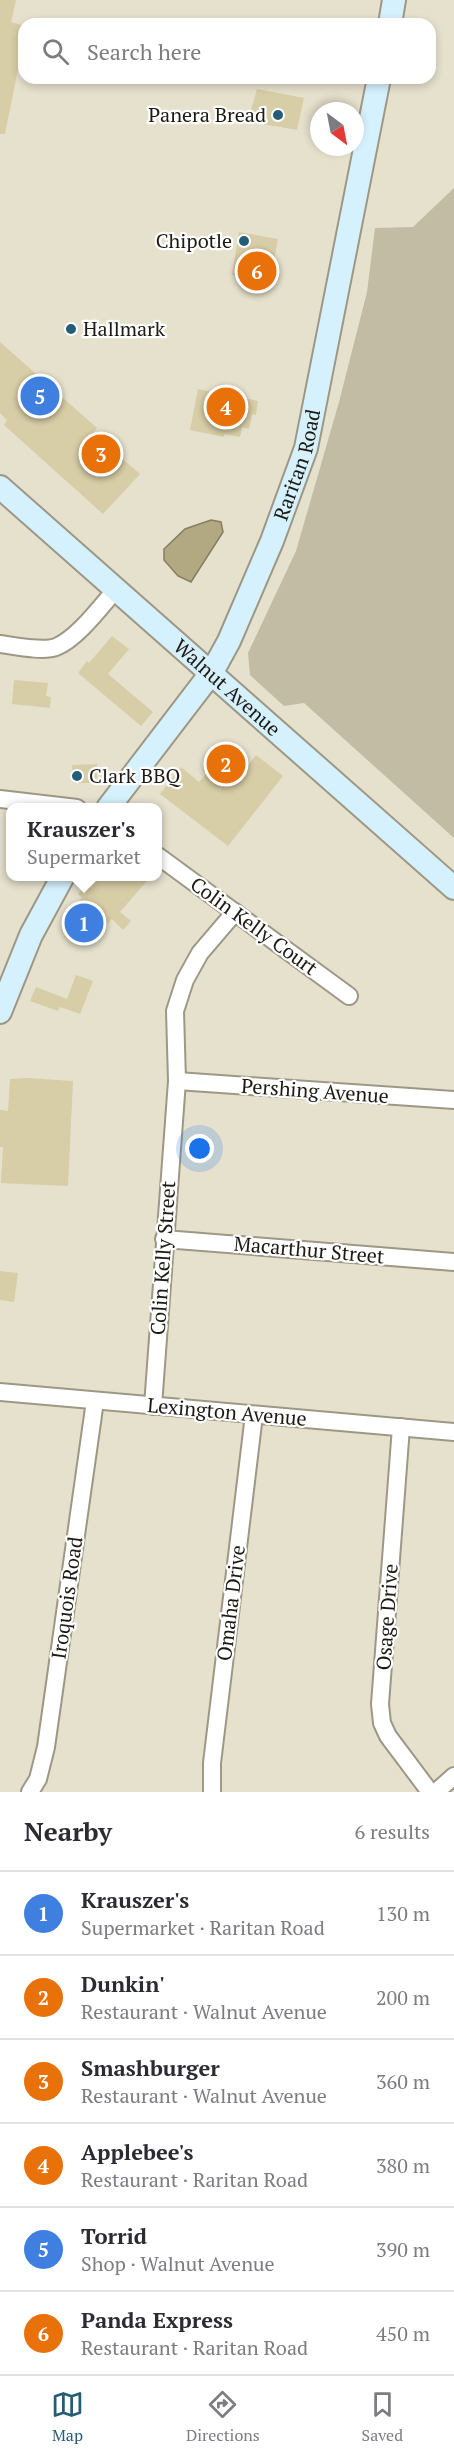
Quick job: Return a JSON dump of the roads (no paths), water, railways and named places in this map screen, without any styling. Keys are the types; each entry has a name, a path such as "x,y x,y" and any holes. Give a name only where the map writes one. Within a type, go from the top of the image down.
{"main road":[{"path":"391,18 394,0"},
{"name":"Raritan Road","path":"111,803 212,672 229,641 272,541 306,448 378,84"},
{"name":"Walnut Avenue","path":"0,487 454,888"},
{"path":"0,1012 31,935 60,881"}],"street":[{"path":"0,645 56,647 73,635 117,588"},
{"path":"0,798 43,803"},
{"name":"Colin Kelly Court","path":"162,859 349,996"},
{"name":"Colin Kelly Street","path":"153,1406 177,1081 176,1011 185,980 200,953 235,912"},
{"name":"Pershing Avenue","path":"177,1081 454,1100"},
{"name":"Macarthur Street","path":"164,1239 454,1262"},
{"name":"Lexington Avenue","path":"0,1392 454,1432"},
{"name":"Iroquois Road","path":"30,1792 38,1779 46,1747 95,1401"},
{"name":"Omaha Drive","path":"212,1792 212,1763 254,1415"},
{"name":"Osage Drive","path":"401,1427 380,1704 382,1723 388,1736 430,1792"},
{"path":"436,1792 454,1776"}],"place":[{"name":"Panera Bread","path":"278,115"},
{"name":"Chipotle","path":"244,241"},
{"name":"Panda Express","path":"257,271"},
{"name":"Hallmark","path":"71,329"},
{"name":"Torrid","path":"40,396"},
{"name":"Applebee's","path":"226,407"},
{"name":"Smashburger","path":"101,454"},
{"name":"Dunkin'","path":"226,764"},
{"name":"Clark BBQ","path":"77,776"},
{"name":"Krauszer's","path":"84,923"}]}
